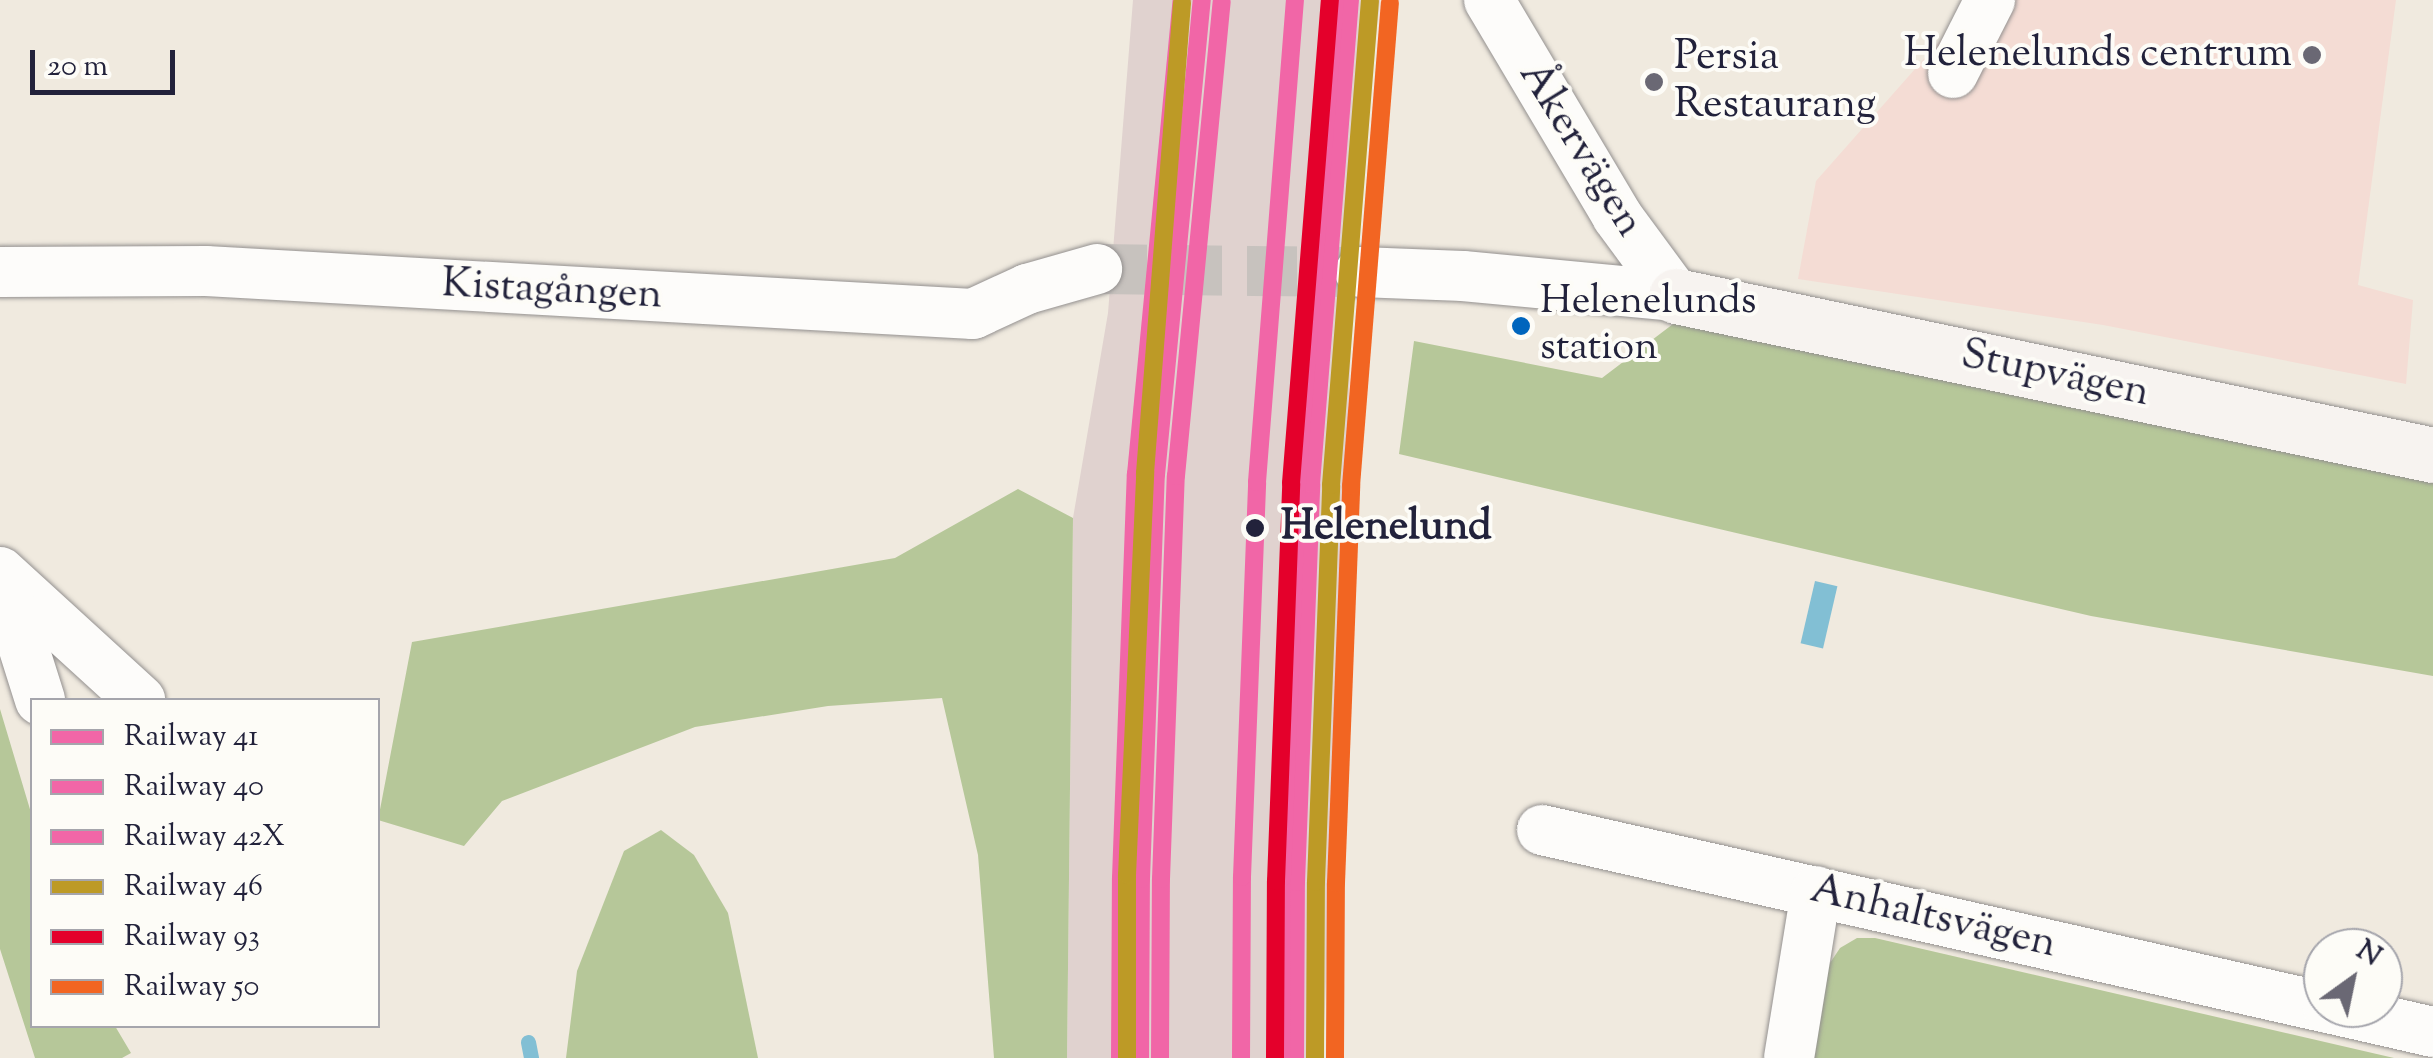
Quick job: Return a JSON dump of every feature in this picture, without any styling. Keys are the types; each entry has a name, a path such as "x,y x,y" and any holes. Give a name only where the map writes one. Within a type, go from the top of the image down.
{"street":[{"name":"Åkervägen","path":"1489,0 1616,216 1676,296"},
{"path":"1953,72 1990,0"},
{"name":"Kistagången","path":"0,272 206,270 973,314 1027,289 1096,269"},
{"path":"1360,272 1464,276 1676,296"},
{"name":"Stupvägen","path":"1676,296 2433,455"},
{"path":"0,572 39,698"},
{"path":"0,572 138,698"},
{"name":"Anhaltsvägen","path":"1542,830 2303,1003"},
{"path":"1789,1058 1816,891"},
{"name":"Anhaltsvägen","path":"2403,1025 2433,1032"}],"shaded area":[{"path":"1133,0 1380,0 1356,215 1323,1058 1067,1058 1073,518 1108,313"},
{"path":"1976,0 2396,0 2358,285 2413,300 2406,384 2103,325 1798,279 1816,181"}],"green space":[{"path":"1677,321 2433,478 2433,676 2091,616 1399,454 1414,341 1602,378"},
{"path":"1018,489 1073,518 1067,1058 994,1058 978,855 942,698 828,706 695,727 502,801 464,846 380,821 412,642 895,558"},
{"path":"0,709 30,809 30,1028 116,1028 131,1053 122,1058 35,1058 0,949"},
{"path":"661,830 694,855 728,913 758,1058 566,1058 577,971 624,851"},
{"path":"1857,938 1875,938 2394,1058 1808,1058 1820,978 1840,948"}],"water":[{"path":"1815,581 1837,586 1823,649 1801,643"}],"waterway":[{"path":"528,1042 531,1058"}],"tunnel":[{"path":"1097,269 1360,272"}],"rail line":[{"name":"42X","path":"1120,1058 1121,878 1136,474 1182,0"},
{"name":"41","path":"1140,1058 1141,879 1156,475 1202,0"},
{"name":"42X","path":"1241,1058 1242,877 1257,482 1295,0"},
{"name":"93","path":"1275,1058 1276,881 1291,483 1330,0"},
{"name":"41","path":"1295,1058 1296,882 1311,484 1350,0"},
{"name":"46","path":"1127,1058 1127,875 1145,473 1182,2"},
{"name":"40","path":"1160,1058 1161,879 1176,476 1222,2"},
{"name":"40","path":"1281,1058 1282,878 1297,484 1335,2"},
{"name":"46","path":"1315,1058 1316,882 1331,485 1370,2"},
{"name":"50","path":"1335,1058 1336,883 1351,486 1390,3"}],"place":[{"name":"Helenelunds centrum","path":"2312,55"},
{"name":"Persia Restaurang","path":"1654,82"},
{"name":"Helenelunds station","path":"1521,326"},
{"name":"Helenelund","path":"1255,528"}]}
